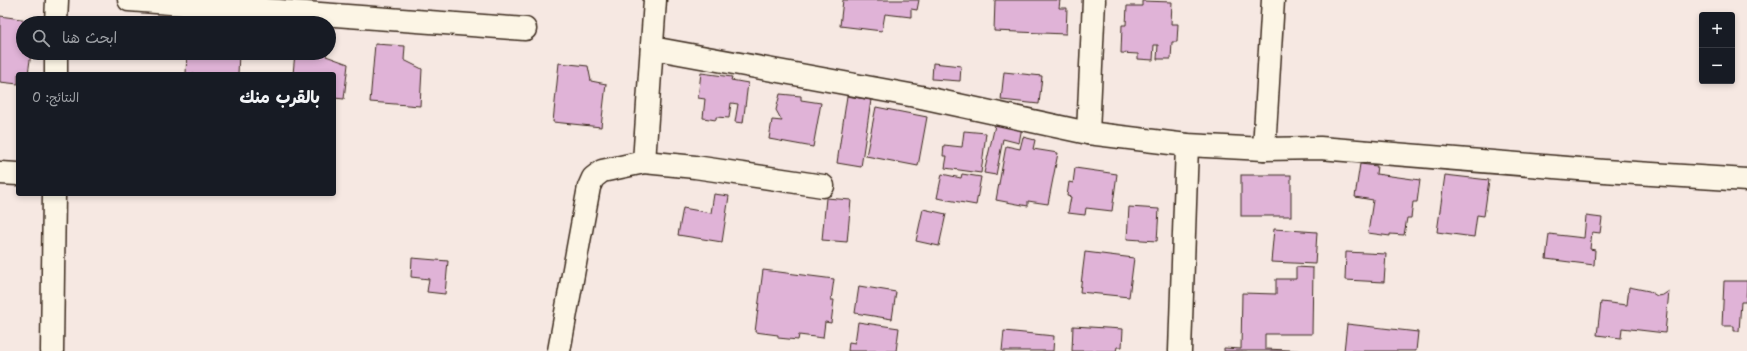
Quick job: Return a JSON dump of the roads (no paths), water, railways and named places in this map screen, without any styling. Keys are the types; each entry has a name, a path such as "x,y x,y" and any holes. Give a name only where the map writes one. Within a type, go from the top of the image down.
{"street":[{"path":"56,16 57,0"},
{"path":"129,0 525,29"},
{"path":"644,162 656,0"},
{"path":"1088,133 1094,0"},
{"path":"1264,149 1273,0"},
{"path":"652,48 922,97 1088,133 1187,145 1264,149 1320,148 1604,171 1747,180"},
{"path":"56,60 56,72"},
{"path":"1180,351 1187,145"},
{"path":"559,351 589,187 594,178 602,171 644,162 695,167 823,186"},
{"path":"0,174 16,174"},
{"path":"52,351 54,196"}]}
